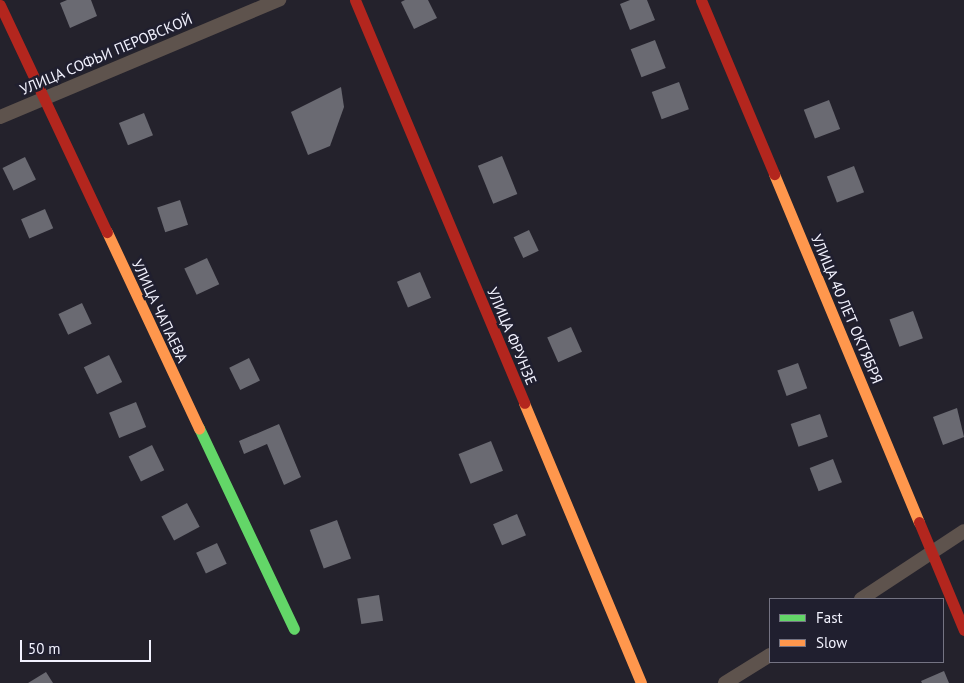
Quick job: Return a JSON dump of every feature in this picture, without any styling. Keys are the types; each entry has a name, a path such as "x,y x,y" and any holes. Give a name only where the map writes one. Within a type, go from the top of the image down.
{"street":[{"name":"УЛИЦА СОФЬИ ПЕРОВСКОЙ","path":"0,116 279,0"},
{"name":"УЛИЦА ФРУНЗЕ","path":"355,0 641,683"},
{"name":"УЛИЦА 40 ЛЕТ ОКТЯБРЯ","path":"701,0 964,630"},
{"name":"УЛИЦА ЧАПАЕВА","path":"0,5 42,98 294,629"},
{"path":"863,598 933,555 964,531"},
{"path":"725,683 769,656"}],"building":[{"path":"67,0 91,0 97,16 70,28 60,3"},
{"path":"405,0 428,0 437,18 414,29 401,2"},
{"path":"630,0 647,0 655,20 630,30 620,4"},
{"path":"655,40 666,68 641,77 631,49"},
{"path":"679,82 689,109 662,119 652,92"},
{"path":"341,87 344,107 330,146 308,155 291,112"},
{"path":"829,100 840,129 815,139 804,110"},
{"path":"144,113 153,135 128,145 119,123"},
{"path":"502,156 517,194 493,204 478,166"},
{"path":"25,157 36,179 13,190 3,168"},
{"path":"854,166 864,192 837,203 827,176"},
{"path":"180,200 188,225 165,232 157,207"},
{"path":"45,209 53,228 29,238 21,219"},
{"path":"529,230 539,251 523,258 514,237"},
{"path":"207,258 219,284 197,295 184,269"},
{"path":"420,272 431,298 408,308 397,282"},
{"path":"82,303 92,324 68,335 58,314"},
{"path":"913,311 923,338 899,347 890,320"},
{"path":"571,327 582,352 558,362 547,338"},
{"path":"109,355 122,382 97,394 84,367"},
{"path":"249,358 260,380 240,390 229,368"},
{"path":"798,363 807,388 787,396 777,371"},
{"path":"136,402 146,427 119,438 109,413"},
{"path":"957,408 964,437 943,445 933,417"},
{"path":"820,414 828,437 799,447 791,424"},
{"path":"279,424 301,477 284,485 267,444 244,454 239,441"},
{"path":"491,441 503,471 471,484 459,454"},
{"path":"152,445 164,470 141,482 129,456"},
{"path":"833,459 842,482 819,491 810,468"},
{"path":"187,503 200,527 174,540 161,517"},
{"path":"517,514 526,535 502,545 493,524"},
{"path":"337,520 351,559 324,568 310,530"},
{"path":"217,543 227,564 206,574 196,553"},
{"path":"379,595 383,621 361,624 357,598"},
{"path":"944,671 949,683 922,683 921,681"},
{"path":"46,672 53,683 28,683"}],"traffic: fast":[{"path":"199,428 294,629"}],"traffic: slow":[{"path":"774,174 919,522"},
{"path":"107,232 199,428"},
{"path":"524,403 641,683"}],"traffic: jam":[{"path":"355,0 524,403"},
{"path":"701,0 774,174"},
{"path":"0,5 107,232"},
{"path":"919,522 964,630"}]}
